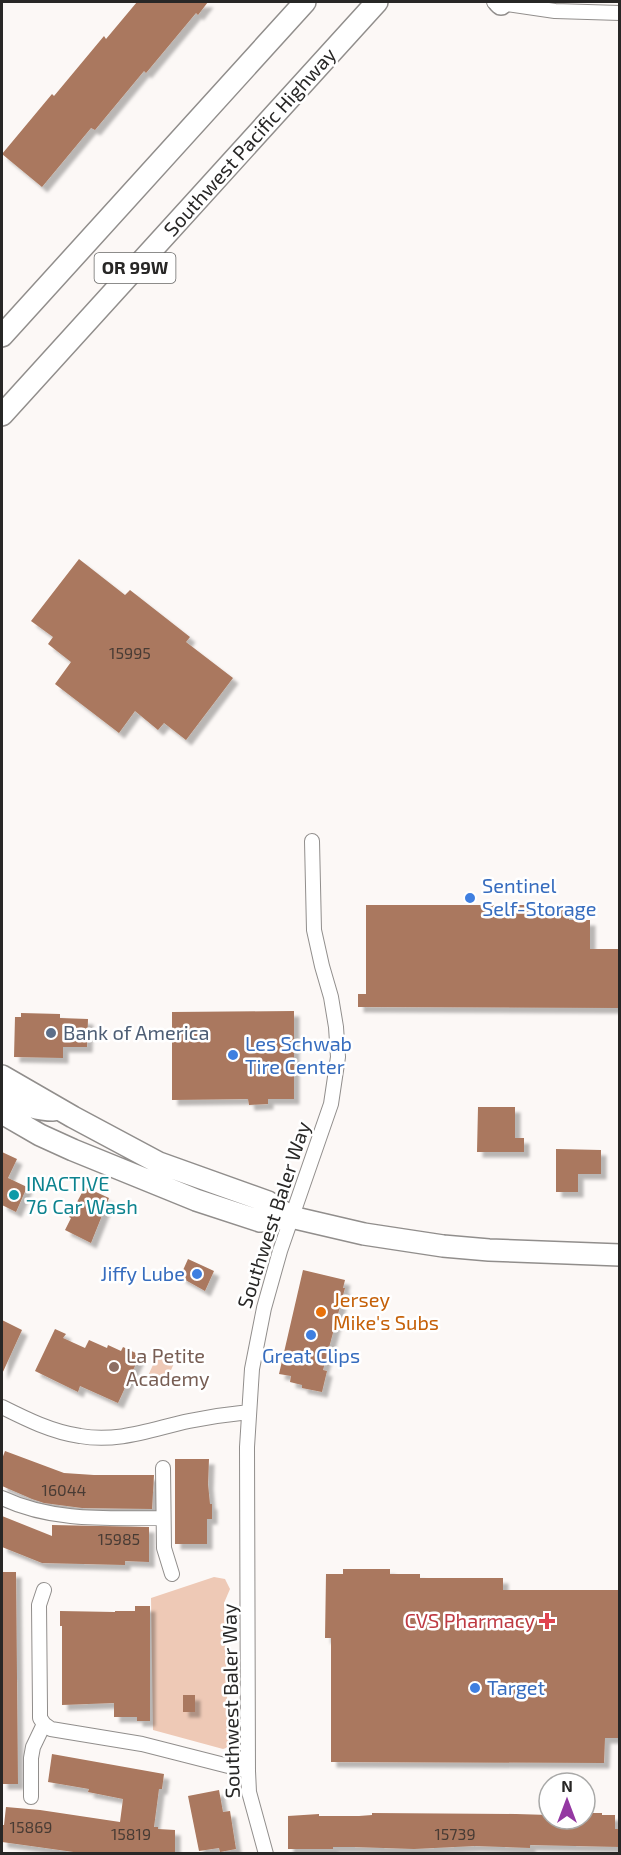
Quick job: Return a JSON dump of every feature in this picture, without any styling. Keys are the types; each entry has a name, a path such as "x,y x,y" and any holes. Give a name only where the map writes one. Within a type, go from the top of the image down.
{"highway":[{"name":"OR 99W","path":"2,336 305,2"},
{"name":"Southwest Pacific Highway","path":"2,415 377,2"},
{"path":"2,1076 159,1163 268,1202 291,1217 364,1234 443,1246 500,1251 620,1255"},
{"path":"2,1095 23,1105 43,1110 63,1110"},
{"path":"2,1113 40,1135 73,1150 196,1200 260,1221 291,1217"}],"street":[{"path":"497,2 555,11 620,13"},
{"name":"Southwest Baler Way","path":"266,1854 249,1792 248,1771 247,1447 252,1369 259,1329 291,1217 331,1104 338,1058 331,997 314,930 312,842"},
{"path":"2,1407 51,1429 95,1438 127,1436 188,1421 249,1412"},
{"path":"163,1468 164,1548 172,1574"},
{"path":"2,1498 38,1512 62,1516 163,1518"},
{"path":"44,1590 39,1605 40,1718 44,1724 51,1729 142,1743 248,1771"},
{"path":"32,1797 31,1758 33,1747 44,1724"}],"shaded area":[{"path":"158,1354 175,1361 164,1386 147,1378"},
{"path":"214,1577 225,1579 230,1589 224,1603 228,1727 233,1733 233,1740 227,1748 223,1749 153,1730 151,1598"}],"building":[{"path":"137,2 208,2 198,15 196,13 146,73 144,71 95,130 91,128 42,187 2,154 52,94 54,96 104,36 106,39"},
{"path":"79,559 125,595 130,590 190,637 186,642 233,678 186,740 164,723 158,730 135,711 119,733 55,684 71,662 48,644 53,637 31,621"},
{"path":"366,905 570,905 569,920 590,920 590,949 620,949 620,1008 358,1007 358,994 366,994"},
{"name":"Les Schwab Tire Center","path":"294,1011 294,1099 268,1099 268,1104 249,1105 248,1099 172,1100 172,1012"},
{"name":"Bank of America","path":"21,1013 60,1014 60,1018 88,1019 87,1047 63,1047 63,1058 14,1057 15,1017 21,1017"},
{"path":"478,1107 515,1107 515,1138 524,1138 524,1152 477,1152"},
{"path":"556,1149 601,1150 601,1174 578,1174 578,1192 556,1192"},
{"path":"2,1152 17,1159 8,1178 27,1187 16,1212 2,1205"},
{"path":"85,1187 109,1198 91,1243 65,1230 71,1218 69,1217"},
{"name":"Jiffy Lube","path":"188,1259 214,1271 205,1291 180,1277"},
{"path":"303,1270 345,1280 343,1288 345,1288 323,1370 327,1371 322,1392 302,1388 302,1385 290,1382 291,1376 279,1374"},
{"path":"2,1320 22,1330 2,1374"},
{"path":"55,1329 66,1334 63,1338 85,1348 89,1340 121,1351 123,1347 140,1355 118,1403 80,1386 78,1392 35,1371"},
{"path":"5,1451 64,1473 154,1475 152,1509 82,1508 44,1503 32,1499 2,1486 2,1459"},
{"path":"175,1459 209,1459 208,1484 212,1519 207,1519 207,1544 175,1544"},
{"path":"2,1516 52,1536 52,1525 149,1527 149,1562 125,1561 125,1565 42,1563 2,1547"},
{"name":"Target","path":"343,1569 390,1569 390,1574 420,1574 420,1578 503,1578 503,1590 620,1590 620,1738 605,1738 604,1763 331,1762 331,1638 325,1638 326,1574 343,1574"},
{"path":"2,1572 16,1572 18,1784 2,1784"},
{"path":"135,1606 150,1606 150,1721 137,1721 137,1717 114,1717 114,1703 62,1705 60,1611 135,1611"},
{"path":"183,1695 195,1695 195,1712 183,1712"},
{"path":"52,1754 164,1774 162,1789 159,1789 154,1827 175,1830 175,1854 88,1854 2,1842 2,1825 4,1825 6,1807 120,1822 123,1799 88,1792 89,1789 48,1782"},
{"path":"219,1790 223,1812 230,1811 236,1849 220,1852 219,1848 199,1851 188,1796"},
{"path":"372,1813 537,1815 537,1831 597,1831 597,1813 602,1813 602,1815 615,1815 615,1829 620,1829 620,1847 530,1845 530,1848 475,1846 414,1849 333,1847 333,1849 288,1849 288,1816 372,1815"}],"place":[{"name":"Sentinel Self-Storage","path":"470,898"},
{"name":"Bank of America","path":"51,1033"},
{"name":"Les Schwab Tire Center","path":"233,1055"},
{"name":"INACTIVE 76 Car Wash","path":"14,1195"},
{"name":"Jiffy Lube","path":"197,1274"},
{"name":"Jersey Mike's Subs","path":"321,1312"},
{"name":"Great Clips","path":"311,1335"},
{"name":"La Petite Academy","path":"114,1367"},
{"name":"CVS Pharmacy","path":"547,1621"},
{"name":"Target","path":"475,1688"}]}
